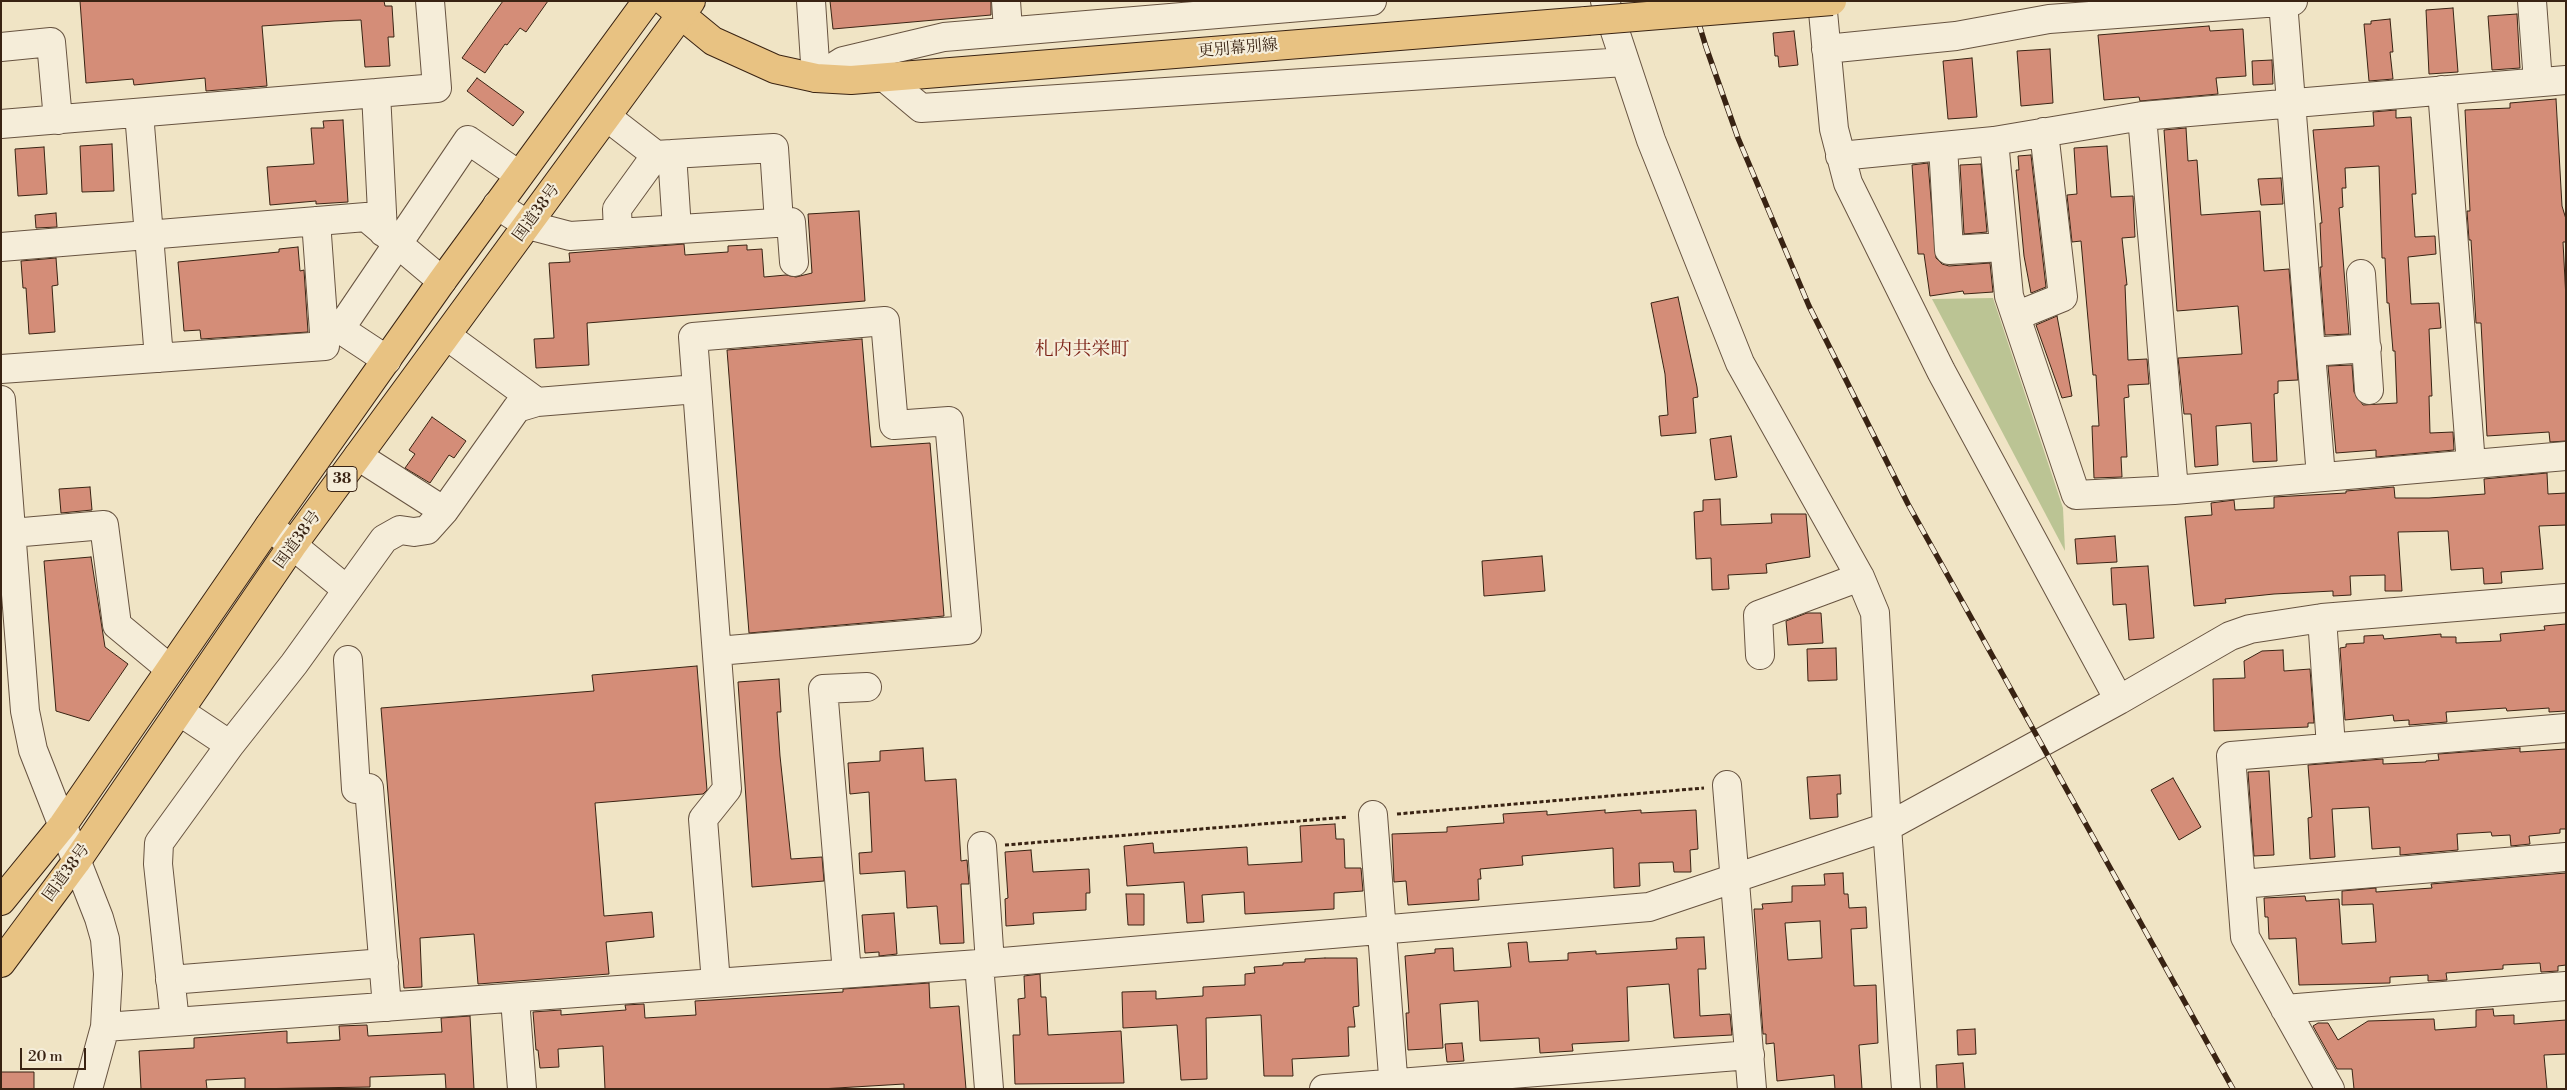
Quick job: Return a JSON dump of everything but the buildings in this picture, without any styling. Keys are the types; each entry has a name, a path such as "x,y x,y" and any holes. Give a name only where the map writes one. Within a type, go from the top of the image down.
{"main road":[{"name":"国道38号","path":"1,901 63,825 269,526 442,281 647,1"},
{"name":"更別幕別線","path":"679,6 713,41 775,69 816,78 852,80 1832,1"},
{"name":"国道38号","path":"1,963 76,862 292,546 607,117 679,6"}],"street":[{"path":"1,124 437,88 430,1"},
{"path":"811,1 816,78 843,60 944,37 1158,10 1372,1"},
{"path":"1006,1 1008,30"},
{"path":"1605,1 1651,140 1740,363 1860,577 1876,614 1886,827 1906,1089"},
{"path":"1822,1 1834,129 1848,183 1941,370 2119,700"},
{"path":"2532,1 2538,82"},
{"path":"1826,49 1956,36 2049,20 2288,2 2291,103 2322,477"},
{"path":"1,47 51,42 58,120"},
{"path":"884,77 921,108 1625,62"},
{"path":"1840,156 1994,141 2142,116 2566,80"},
{"path":"2442,90 2471,464"},
{"path":"376,92 390,238"},
{"path":"139,113 159,358"},
{"path":"2142,116 2174,490"},
{"path":"607,117 664,155 774,148 779,222"},
{"path":"2016,316 2063,297 2044,132"},
{"path":"1,369 325,346 390,238 468,140 519,175"},
{"path":"1994,141 2009,296 2076,495 2174,490 2566,456"},
{"path":"1943,146 1949,250 2004,247"},
{"path":"664,155 677,229"},
{"path":"618,233 617,209 664,155"},
{"path":"497,204 528,225 570,236 791,222 794,262"},
{"path":"1,247 366,217 442,281"},
{"path":"316,222 333,330"},
{"path":"2361,274 2370,390"},
{"path":"716,983 704,819 726,789 693,337 885,321 894,426 949,421 967,630 717,651"},
{"path":"333,330 387,360"},
{"path":"447,336 537,402"},
{"path":"2311,352 2366,348"},
{"path":"175,1022 158,864 159,843 230,745 294,664 346,589 384,539 400,530 414,532 427,530 444,512 517,408 537,402 697,389"},
{"path":"1,400 12,533 11,652 33,750 44,782 100,918 105,939 108,974 105,1027 88,1089"},
{"path":"358,456 444,512"},
{"path":"12,533 104,525 117,625 170,670"},
{"path":"269,526 346,589"},
{"path":"1760,655 1758,615 1860,577"},
{"path":"105,1027 984,964 1381,932 1649,907 1886,827 2119,700 2230,636 2285,622 2566,598"},
{"path":"2322,618 2331,747"},
{"path":"348,660 356,789 369,788 387,1007"},
{"path":"847,973 823,689 867,687"},
{"path":"179,711 230,745"},
{"path":"2330,1089 2245,937 2231,756 2566,728"},
{"path":"1728,785 1752,1089"},
{"path":"1373,815 1394,1086"},
{"path":"982,846 989,1089"},
{"path":"2241,884 2566,857"},
{"path":"170,980 384,963"},
{"path":"273,972 277,1015"},
{"path":"2285,1009 2566,986"},
{"path":"516,998 522,1089"},
{"path":"1324,1089 1394,1086 1750,1054"}],"green space":[{"path":"1993,298 2063,508 2065,551 1932,299"}],"railway":[{"path":"1692,1 1738,138 1809,306 1908,504 2233,1089"}],"district":[{"name":"札内共栄町","path":"1082,350"}]}
